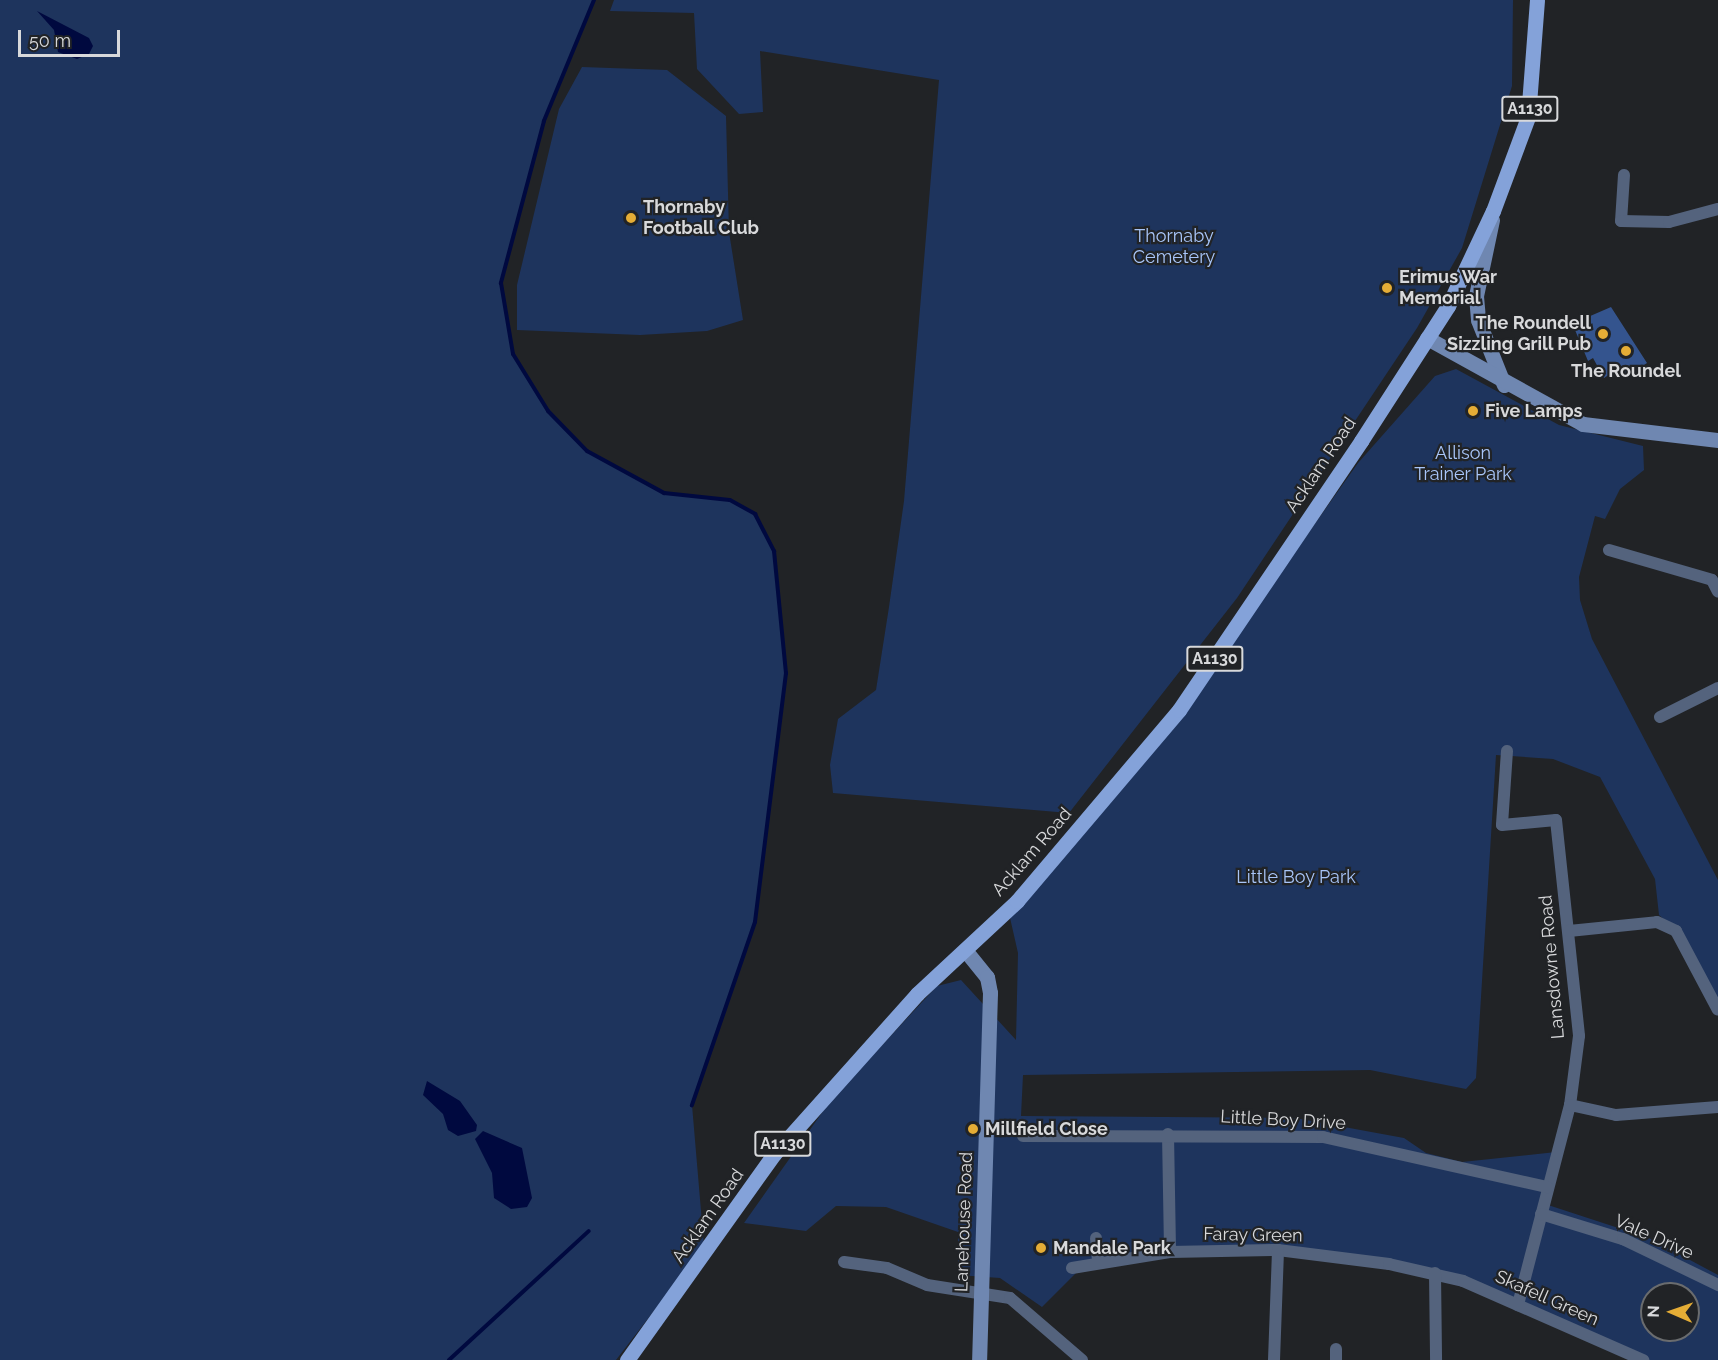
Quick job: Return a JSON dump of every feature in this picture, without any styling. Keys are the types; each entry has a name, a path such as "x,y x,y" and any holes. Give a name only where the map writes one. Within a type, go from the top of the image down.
{"main road":[{"name":"A1130","path":"1427,338 1475,257 1528,117 1537,0"},
{"name":"Acklam Road","path":"627,1360 774,1154 882,1030 1017,901 1179,710 1427,338"}],"street":[{"path":"1624,175 1621,221 1669,222 1718,208"},
{"path":"1493,211 1476,296 1478,320 1504,385"},
{"path":"1427,338 1504,385 1582,424 1718,440"},
{"path":"1609,550 1712,580 1718,592"},
{"path":"1660,717 1718,688"},
{"name":"Lansdowne Road","path":"1507,751 1502,825 1556,820 1579,1036 1570,1105 1518,1305"},
{"path":"1569,931 1657,922 1676,931 1718,1010"},
{"name":"Lanehouse Road","path":"965,950 987,977 990,993 979,1360"},
{"path":"1570,1105 1616,1115 1718,1107"},
{"path":"1168,1134 1170,1252"},
{"name":"Little Boy Drive","path":"1023,1136 1047,1142 1168,1134 1348,1140 1547,1187"},
{"name":"Vale Drive","path":"1540,1214 1623,1239 1718,1285"},
{"path":"1096,1238 1098,1260"},
{"path":"1274,1360 1278,1250"},
{"name":"Faray Green","path":"1072,1268 1098,1260 1170,1252 1278,1250 1435,1273"},
{"path":"844,1262 887,1268 927,1285 1010,1298 1082,1360"},
{"path":"1435,1273 1436,1360"},
{"name":"Skafell Green","path":"1435,1273 1518,1305 1643,1360"}],"green space":[{"path":"0,0 594,0 544,121 501,283 513,354 548,411 587,451 664,493 730,500 755,514 774,551 786,673 755,922 692,1105 704,1246 616,1360 0,1360"},
{"name":"Thornaby Cemetery","path":"614,0 1513,0 1512,86 1462,248 1417,328 1237,598 1069,813 833,793 830,765 838,719 876,690 889,607 904,501 939,80 760,51 763,112 739,114 697,69 694,13 610,11"},
{"path":"582,67 667,70 726,116 729,232 743,320 707,331 640,335 517,330 517,285 559,109"},
{"path":"1456,369 1559,425 1643,446 1644,470 1620,489 1605,519 1595,516 1579,577 1580,600 1592,639 1718,880 1718,1009 1676,930 1659,915 1655,879 1600,777 1553,759 1496,755 1476,1078 1466,1089 1370,1070 1023,1075 1021,1116 1295,1118 1404,1138 1426,1153 1462,1162 1556,1152 1545,1204 1649,1238 1718,1275 1718,1360 1644,1360 1435,1273 1278,1250 1090,1259 1042,1307 1000,1278 958,1275 958,1232 886,1207 836,1206 806,1231 744,1223 831,1100 937,986 961,980 1016,1040 1018,953 1008,909 1160,742 1358,463 1435,376"}],"shaded area":[{"path":"37,11 89,38 93,46 89,54 77,59 58,52 54,30"},
{"path":"427,1081 460,1101 477,1125 476,1131 458,1136 448,1130 443,1114 423,1095"},
{"path":"483,1131 522,1148 532,1198 527,1207 511,1209 494,1198 492,1173 475,1139"}],"building":[{"name":"The Roundell Sizzling Grill Pub","path":"1611,307 1647,363 1625,378 1619,368 1604,378 1593,358 1588,361 1575,330 1584,324 1581,320"}],"waterway":[{"path":"594,0 544,121 501,283 513,354 548,411 587,451 664,493 730,500 755,514 774,551 786,673 755,922 692,1105"},
{"path":"449,1360 589,1231"}],"place":[{"name":"Thornaby Football Club","path":"631,218"},
{"name":"Erimus War Memorial","path":"1387,288"},
{"name":"The Roundell Sizzling Grill Pub","path":"1603,334"},
{"name":"The Roundel","path":"1626,351"},
{"name":"Five Lamps","path":"1473,411"},
{"name":"Millfield Close","path":"973,1129"},
{"name":"Mandale Park","path":"1041,1248"}],"park label":[{"name":"Allison Trainer Park","path":"1463,464"},
{"name":"Little Boy Park","path":"1296,877"}]}
